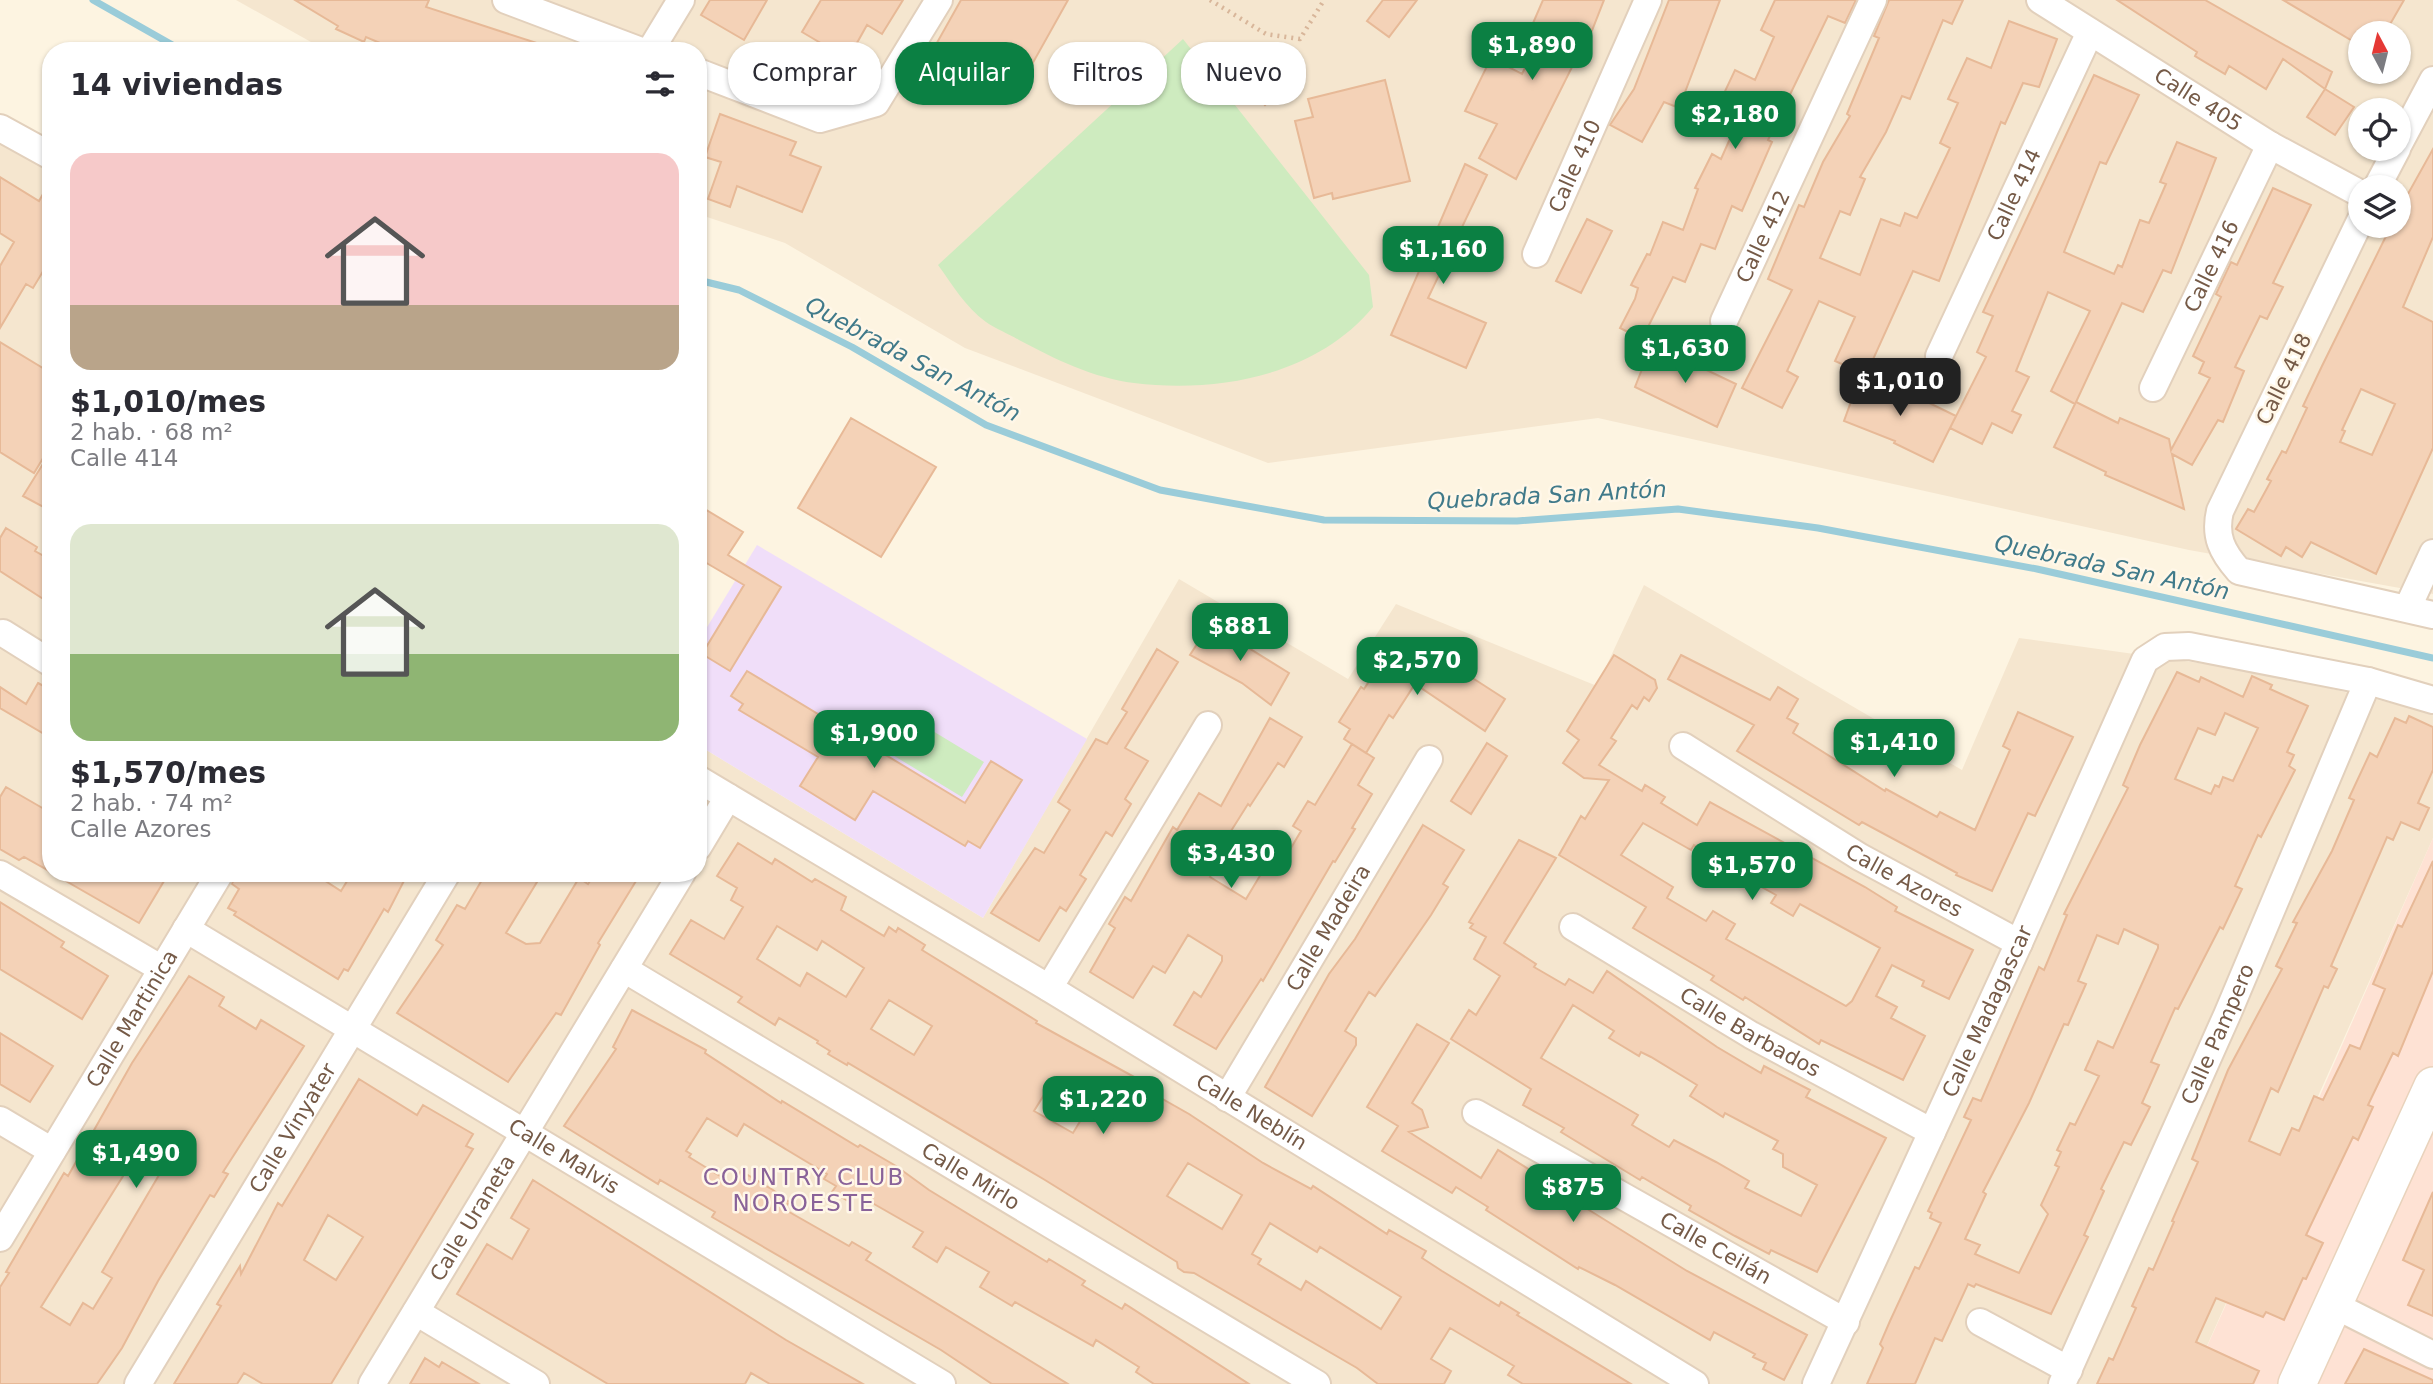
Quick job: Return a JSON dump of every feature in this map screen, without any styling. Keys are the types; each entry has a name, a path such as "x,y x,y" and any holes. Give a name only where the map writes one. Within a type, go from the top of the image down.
{"street":[{"path":"506,0 617,42"},
{"path":"655,42 681,0"},
{"path":"707,75 820,119 876,103 939,0"},
{"name":"Calle 410","path":"1536,254 1648,0"},
{"name":"Calle 412","path":"1724,321 1873,0"},
{"name":"Calle 405","path":"2040,0 2270,145 2348,187"},
{"name":"Calle 414","path":"1939,356 2090,32"},
{"path":"2411,121 2433,80"},
{"path":"0,128 42,151"},
{"name":"Calle 416","path":"2153,388 2270,145"},
{"name":"Calle 418","path":"2352,238 2220,511 2216,527 2219,541 2239,571 2408,607"},
{"path":"2433,552 2408,607 2433,615"},
{"path":"3,633 42,657"},
{"name":"Calle Madagascar","path":"1816,1384 2019,943 2145,660 2165,647 2189,646 2368,681"},
{"path":"2368,681 2433,700"},
{"name":"Calle Pampero","path":"2065,1377 2227,1015 2368,681"},
{"path":"1049,988 1208,725"},
{"name":"Calle Azores","path":"1683,746 1860,857 2019,943"},
{"name":"Calle Madeira","path":"1227,1098 1429,759"},
{"name":"Calle Neblín","path":"707,784 1049,988 1695,1384"},
{"path":"707,832 728,797"},
{"path":"0,874 162,969"},
{"name":"Calle Martinica","path":"0,1238 215,882"},
{"name":"Calle Vinyater","path":"138,1384 442,882"},
{"name":"Calle Uraneta","path":"372,1384 677,882"},
{"name":"Calle Barbados","path":"1573,927 1751,1035 1932,1132"},
{"name":"Calle Malvis","path":"186,929 942,1384"},
{"name":"Calle Mirlo","path":"624,969 1317,1384"},
{"path":"2322,1384 2344,1310 2433,1086"},
{"name":"Calle Ceilán","path":"1476,1113 1846,1322"},
{"path":"0,1120 52,1151"},
{"path":"2297,1384 2344,1310 2433,1142"},
{"path":"2344,1310 2433,1355"},
{"path":"416,1312 536,1384"},
{"path":"1980,1322 2065,1377"}],"path":[{"path":"1210,0 1266,34 1300,39 1324,0"}],"shaded area":[{"path":"236,0 2433,0 2433,594 2189,550 1598,418 1268,463 965,348 785,243 707,217 707,42 311,42"},
{"name":"COUNTRY CLUB NOROESTE","path":"0,116 42,140 42,882 707,882 707,750 983,918 1179,579 1348,679 1396,604 1597,686 1644,585 1962,770 2019,638 2256,671 2433,713 2433,838 2190,1384 0,1384"},
{"path":"757,545 1087,739 983,918 707,750 707,627"},
{"path":"2433,838 2433,1384 2190,1384 2297,1148"}],"green space":[{"path":"1183,39 1185,42 1181,42 1181,105 1235,105 1369,275 1373,307 1350,330 1323,349 1264,375 1232,382 1166,385 1134,383 1089,372 1060,361 990,325 966,303 938,265 1111,105 1167,105 1167,54"},
{"path":"913,719 984,762 962,797 891,754"}],"building":[{"path":"295,0 429,0 426,7 534,42 378,42 366,37 364,42 336,29 338,26"},
{"path":"710,0 767,0 744,40 701,15"},
{"path":"821,0 903,0 882,34 867,25 858,42 819,42 802,32"},
{"path":"961,0 1068,0 1034,61 1034,42 937,42"},
{"path":"1383,0 1417,0 1389,37 1367,21"},
{"path":"1543,0 1604,0 1580,61 1576,59 1516,179 1479,158 1497,124 1465,111 1491,58 1522,74 1538,42 1527,37"},
{"path":"1669,0 1720,0 1679,108 1664,102 1642,142 1610,125 1634,89"},
{"path":"1775,0 1856,0 1845,23 1828,16 1768,140 1772,142 1742,211 1732,206 1715,249 1701,244 1685,282 1673,277 1642,339 1620,328 1638,288 1631,285 1647,254 1650,255 1663,222 1683,230 1698,189 1695,188 1712,154 1721,159 1741,114 1719,104 1735,70 1755,80 1774,37 1761,30"},
{"path":"1889,0 1963,0 1952,24 1943,20 1910,99 1902,96 1886,132 1860,177 1865,179 1850,215 1840,211 1820,258 1860,275 1881,219 1900,226 1905,213 1917,218 1950,148 1940,143 1958,103 1948,99 1967,58 1991,68 2009,21 2057,39 2039,87 2023,83 2005,124 2001,122 1939,281 1913,271 1866,375 1835,361 1855,317 1819,301 1787,371 1798,377 1782,408 1742,388 1792,290 1768,279 1799,205 1804,207 1823,162 1850,116 1847,114 1879,38 1874,36"},
{"path":"2117,0 2205,0 2332,72 2325,89 2283,59 2266,89 2229,66 2225,74 2195,56 2197,52"},
{"path":"2283,0 2404,0 2392,21 2348,21 2348,38"},
{"path":"2094,75 2139,95 2106,164 2100,162 2064,252 2114,274 2118,265 2122,267 2140,220 2149,223 2166,184 2160,182 2177,142 2216,158 2171,273 2163,270 2143,312 2122,303 2076,402 2118,423 2120,418 2169,439 2171,450 2210,378 2199,373 2204,362 2193,356 2221,297 2216,294 2231,262 2237,265 2273,188 2311,205 2273,283 2283,287 2267,319 2260,316 2235,367 2244,371 2223,422 2218,420 2192,465 2172,454 2184,509 2105,475 2106,472 2054,447 2075,404 2051,391 2090,311 2048,292 2016,371 2029,377 2012,411 2021,415 2012,433 1992,423 1982,444 1950,428 1986,357 1977,352 1993,316 1983,312"},
{"path":"1385,80 1410,181 1333,199 1332,193 1314,198 1295,121 1313,117 1308,99"},
{"path":"2325,89 2348,103 2348,116 2335,135 2307,117"},
{"path":"720,114 796,142 790,155 821,167 802,212 737,186 730,207 708,199 721,162 707,158"},
{"path":"2433,149 2433,237 2403,307 2433,322 2433,448 2376,574 2311,542 2302,557 2286,547 2281,556 2236,529 2248,509 2254,512 2271,481 2267,479 2282,451 2286,453 2307,408 2303,406 2385,238 2411,238 2411,188","holes":["2361,389 2395,404 2372,455 2340,442 2345,431 2342,430"]},
{"path":"1465,164 1487,175 1428,298 1486,323 1466,368 1391,335 1424,260 1419,257 1435,234"},
{"path":"0,177 39,201 42,196 42,273 33,288 26,284 0,328 0,266 14,242 0,233"},
{"path":"1587,219 1612,231 1581,293 1556,281"},
{"path":"0,342 42,368 42,460 34,473 0,452"},
{"path":"1652,344 1736,384 1717,427 1635,387"},
{"path":"1860,377 1917,397 1956,416 1933,462 1894,443 1895,441 1844,421"},
{"path":"851,418 936,467 881,557 798,508"},
{"path":"42,465 42,506 23,496"},
{"path":"707,510 743,532 728,555 781,587 730,671 707,657 707,646 744,585 707,563"},
{"path":"6,528 37,547 35,551 42,555 42,598 0,571 0,538"},
{"path":"1210,624 1289,673 1271,705 1242,683 1190,655"},
{"path":"1426,648 1505,699 1485,731 1415,684 1393,718 1389,715 1366,753 1344,739 1350,729 1339,722 1361,687 1364,689 1379,666 1385,670 1390,662 1410,674"},
{"path":"1157,649 1178,662 1125,748 1148,761 1125,799 1131,804 1112,836 1106,832 1080,875 1086,879 1066,911 1060,907 1039,941 991,913 1035,848 1044,853 1070,810 1058,802 1096,739 1107,744 1127,712 1122,709"},
{"path":"1614,655 1655,680 1657,688 1649,701 1644,697 1637,709 1632,705 1611,738 1616,741 1599,765 1642,791 1645,785 1665,797 1661,803 1697,825 1710,802 1865,887 1897,907 1895,911 1973,950 1949,999 1922,986 1924,981 1892,965 1876,996 1897,1007 1891,1018 1925,1036 1903,1080 1821,1040 1819,1044 1745,997 1743,1000 1711,980 1714,976 1633,928 1646,907 1559,855 1581,816 1585,819 1609,780 1584,778 1563,763 1579,740 1567,731","holes":["1643,823 1691,850 1694,845 1721,860 1723,858 1762,882 1760,886 1776,895 1771,903 1793,916 1800,904 1880,948 1852,1001 1846,1006 1726,939 1735,924 1713,911 1706,921 1667,898 1673,887 1621,855"]},
{"path":"1681,655 1770,700 1778,687 1798,699 1787,718 1798,724 1793,733 1885,791 1886,789 1937,817 1940,812 1975,830 2010,750 2003,746 2018,712 2073,737 2035,816 2028,813 1992,891 1956,875 1957,873 1862,822 1859,825 1737,751 1754,725 1668,679"},
{"path":"747,671 965,803 991,761 1022,780 980,848 968,841 965,846 873,791 855,820 800,786 818,757 739,710 743,704 731,696"},
{"path":"2177,672 2199,682 2201,677 2243,697 2252,676 2272,685 2270,689 2308,706 2287,752 2294,755 2289,766 2295,770 2261,837 2258,835 2235,886 2242,889 2223,929 2220,927 2178,1009 2175,1008 2151,1062 2159,1065 2142,1103 2150,1107 2131,1145 2124,1142 2101,1189 2104,1191 2084,1235 2088,1237 2051,1314 1976,1284 1974,1287 1968,1284 1942,1341 1935,1338 1915,1384 1867,1384 1883,1348 1880,1344 1890,1321 1915,1267 1919,1269 1941,1223 1930,1218 1932,1213 1928,1211 1971,1120 1964,1117 1973,1098 1981,1101 2039,967 2044,970 2067,915 2064,914 2128,788 2123,785","holes":["2225,713 2258,728 2233,781 2223,777 2219,787 2215,785 2211,794 2175,779 2198,728 2215,735","2124,929 2158,945 2158,948 2113,1048 2098,1041 2085,1070 2099,1076 2075,1125 2070,1123 2057,1150 2061,1152 2055,1165 2059,1167 2041,1205 2048,1214 2019,1273 1975,1254 1980,1245 1965,1239 1986,1194 1983,1192 2086,984 2078,981 2097,935 2118,944"]},
{"path":"38,683 42,685 42,733 0,708 0,687 26,704"},
{"path":"2409,716 2433,727 2433,770 2418,803 2429,808 2419,830 2401,822 2393,840 2387,837 2331,966 2337,969 2328,988 2324,986 2278,1092 2271,1088 2249,1141 2280,1155 2292,1128 2299,1131 2314,1096 2323,1100 2350,1045 2360,1049 2385,989 2373,984 2398,925 2402,927 2433,861 2433,971 2398,1056 2393,1053 2368,1105 2373,1107 2358,1140 2353,1137 2306,1235 2323,1243 2284,1320 2266,1312 2263,1317 2216,1298 2196,1342 2259,1371 2253,1384 2097,1384 2109,1358 2113,1360 2136,1308 2132,1306 2149,1268 2153,1270 2174,1222 2172,1221 2198,1162 2192,1159 2228,1070 2282,969 2276,966 2297,923 2293,922 2332,851 2354,800 2349,798 2370,753 2377,757 2395,718 2406,723"},
{"path":"1270,718 1302,737 1284,767 1278,763 1250,806 1248,804 1209,866 1214,869 1210,877 1246,899 1267,864 1278,870 1301,831 1293,826 1308,801 1315,805 1352,744 1374,758 1358,785 1372,794 1352,828 1355,829 1335,862 1333,861 1263,981 1261,979 1216,1049 1174,1025 1194,992 1201,997 1222,961 1222,956 1188,935 1165,973 1153,966 1133,998 1090,972 1115,928 1109,924 1125,897 1131,901 1173,827 1177,830 1199,793 1221,806"},
{"path":"1487,743 1507,756 1471,814 1451,801"},
{"path":"6,787 42,808 42,867 24,857 19,860 0,849 0,797"},
{"path":"1423,825 1464,850 1443,884 1448,887 1431,915 1375,996 1369,992 1345,1031 1356,1038 1356,1045 1312,1116 1265,1087 1329,974 1355,939"},
{"path":"1519,840 1556,858 1504,943 1536,964 1534,967 1565,985 1569,979 1593,993 1607,971 1717,1047 1761,1073 1764,1066 1810,1090 1806,1097 1886,1138 1817,1272 1771,1250 1769,1254 1735,1236 1689,1210 1691,1206 1642,1177 1640,1180 1561,1132 1564,1128 1523,1105 1531,1089 1451,1039 1469,1010 1476,1015 1500,976 1474,959 1486,937 1470,928 1473,924 1469,922","holes":["1573,1005 1614,1031 1609,1038 1639,1056 1641,1052 1651,1057 1697,1085 1690,1096 1723,1117 1725,1113 1778,1141 1773,1149 1783,1154 1783,1167 1817,1185 1801,1216 1745,1188 1749,1181 1716,1162 1674,1140 1669,1147 1632,1125 1638,1115 1541,1058"]},
{"path":"738,843 772,864 775,859 812,882 815,879 846,897 841,910 884,936 889,927 896,932 898,928 925,945 922,950 1037,1021 1036,1023 1147,1084 1145,1089 1189,1114 1263,1163 1311,1189 1313,1186 1387,1234 1389,1230 1426,1251 1422,1258 1442,1271 1499,1306 1501,1302 1519,1313 1517,1315 1631,1384 1523,1384 1508,1375 1514,1366 1450,1328 1431,1359 1451,1371 1444,1384 1378,1384 1357,1368 1194,1273 1184,1272 1178,1268 1177,1262 1045,1180 848,1063 847,1065 828,1054 830,1051 817,1043 818,1041 779,1018 775,1025 738,1002 742,997 670,954 691,920 724,939 743,907 731,900 737,888 717,876","holes":["777,926 817,950 822,941 864,968 846,997 807,973 800,986 757,959","889,1000 932,1026 914,1055 871,1029","1055,1077 1093,1100 1073,1133 1034,1111","1188,1163 1242,1195 1222,1229 1167,1196","1270,1223 1317,1252 1320,1247 1401,1297 1381,1329 1306,1281 1301,1290 1258,1264 1261,1259 1252,1254"]},
{"path":"68,882 163,882 139,923"},
{"path":"327,882 341,891 346,882 403,882 388,912 384,909 348,971 344,969 338,979 234,915 236,912 228,908 239,889 232,884"},
{"path":"481,882 537,882 506,933 526,944 540,943 577,882 635,882 598,943 600,945 561,1015 556,1013 508,1082 397,1013 443,945 436,940 457,905 465,909"},
{"path":"0,902 64,942 61,947 108,976 82,1019 0,969"},
{"path":"189,976 224,997 219,1006 256,1029 261,1020 304,1046 223,1172 228,1174 214,1197 210,1195 158,1281 122,1348 97,1384 0,1384 0,1287 9,1273 6,1272 64,1173 68,1176 132,1063","holes":["138,1139 169,1158 102,1272 112,1278 93,1309 83,1303 70,1325 41,1307 125,1173 121,1170"]},
{"path":"632,1010 706,1050 705,1053 781,1103 782,1101 858,1147 860,1145 896,1166 929,1190 1047,1262 1049,1259 1085,1281 1082,1285 1122,1309 1125,1304 1249,1384 1154,1384 1136,1372 1139,1367 1096,1340 1093,1346 1015,1302 1012,1306 980,1287 989,1272 946,1247 937,1262 913,1247 923,1232 853,1192 848,1201 832,1192 836,1186 824,1179 827,1174 744,1124 737,1136 707,1118 686,1151 691,1154 689,1157 733,1184 741,1171 773,1190 789,1202 784,1209 849,1246 852,1242 871,1253 866,1260 1068,1384 992,1384 941,1350 712,1217 715,1212 660,1180 658,1184 564,1126 616,1049 613,1047"},
{"path":"1417,1024 1449,1043 1412,1103 1422,1110 1428,1127 1409,1132 1481,1178 1498,1150 1530,1170 1526,1176 1571,1203 1573,1200 1687,1271 1807,1335 1784,1380 1763,1369 1766,1363 1753,1357 1755,1354 1714,1332 1710,1340 1615,1285 1579,1267 1578,1269 1486,1210 1488,1207 1456,1187 1452,1193 1382,1151 1398,1126 1367,1107"},
{"path":"0,1033 53,1066 30,1102 0,1084"},
{"path":"359,1079 417,1115 423,1105 473,1134 466,1146 473,1149 331,1384 263,1384 244,1373 237,1384 174,1384 221,1306 217,1304 240,1266 241,1274 278,1203 282,1206","holes":["328,1215 363,1237 336,1280 304,1260"]},
{"path":"533,1180 786,1340 863,1384 770,1384 751,1373 745,1384 608,1384 457,1294 487,1244 512,1259 529,1229 511,1218"},
{"path":"2433,1192 2433,1316 2408,1305 2424,1270 2403,1260"},
{"path":"2364,1349 2433,1380 2433,1384 2345,1384"},
{"path":"425,1358 439,1367 442,1362 479,1384 410,1384"}],"waterway":[{"name":"Quebrada San Antón","path":"93,0 167,42"},
{"name":"Quebrada San Antón","path":"707,282 739,290 852,347 986,425 1160,490 1324,520 1517,521 1678,509 1818,528 2037,569 2433,658"}],"district":[{"name":"COUNTRY CLUB NOROESTE","path":"804,1190"}]}
